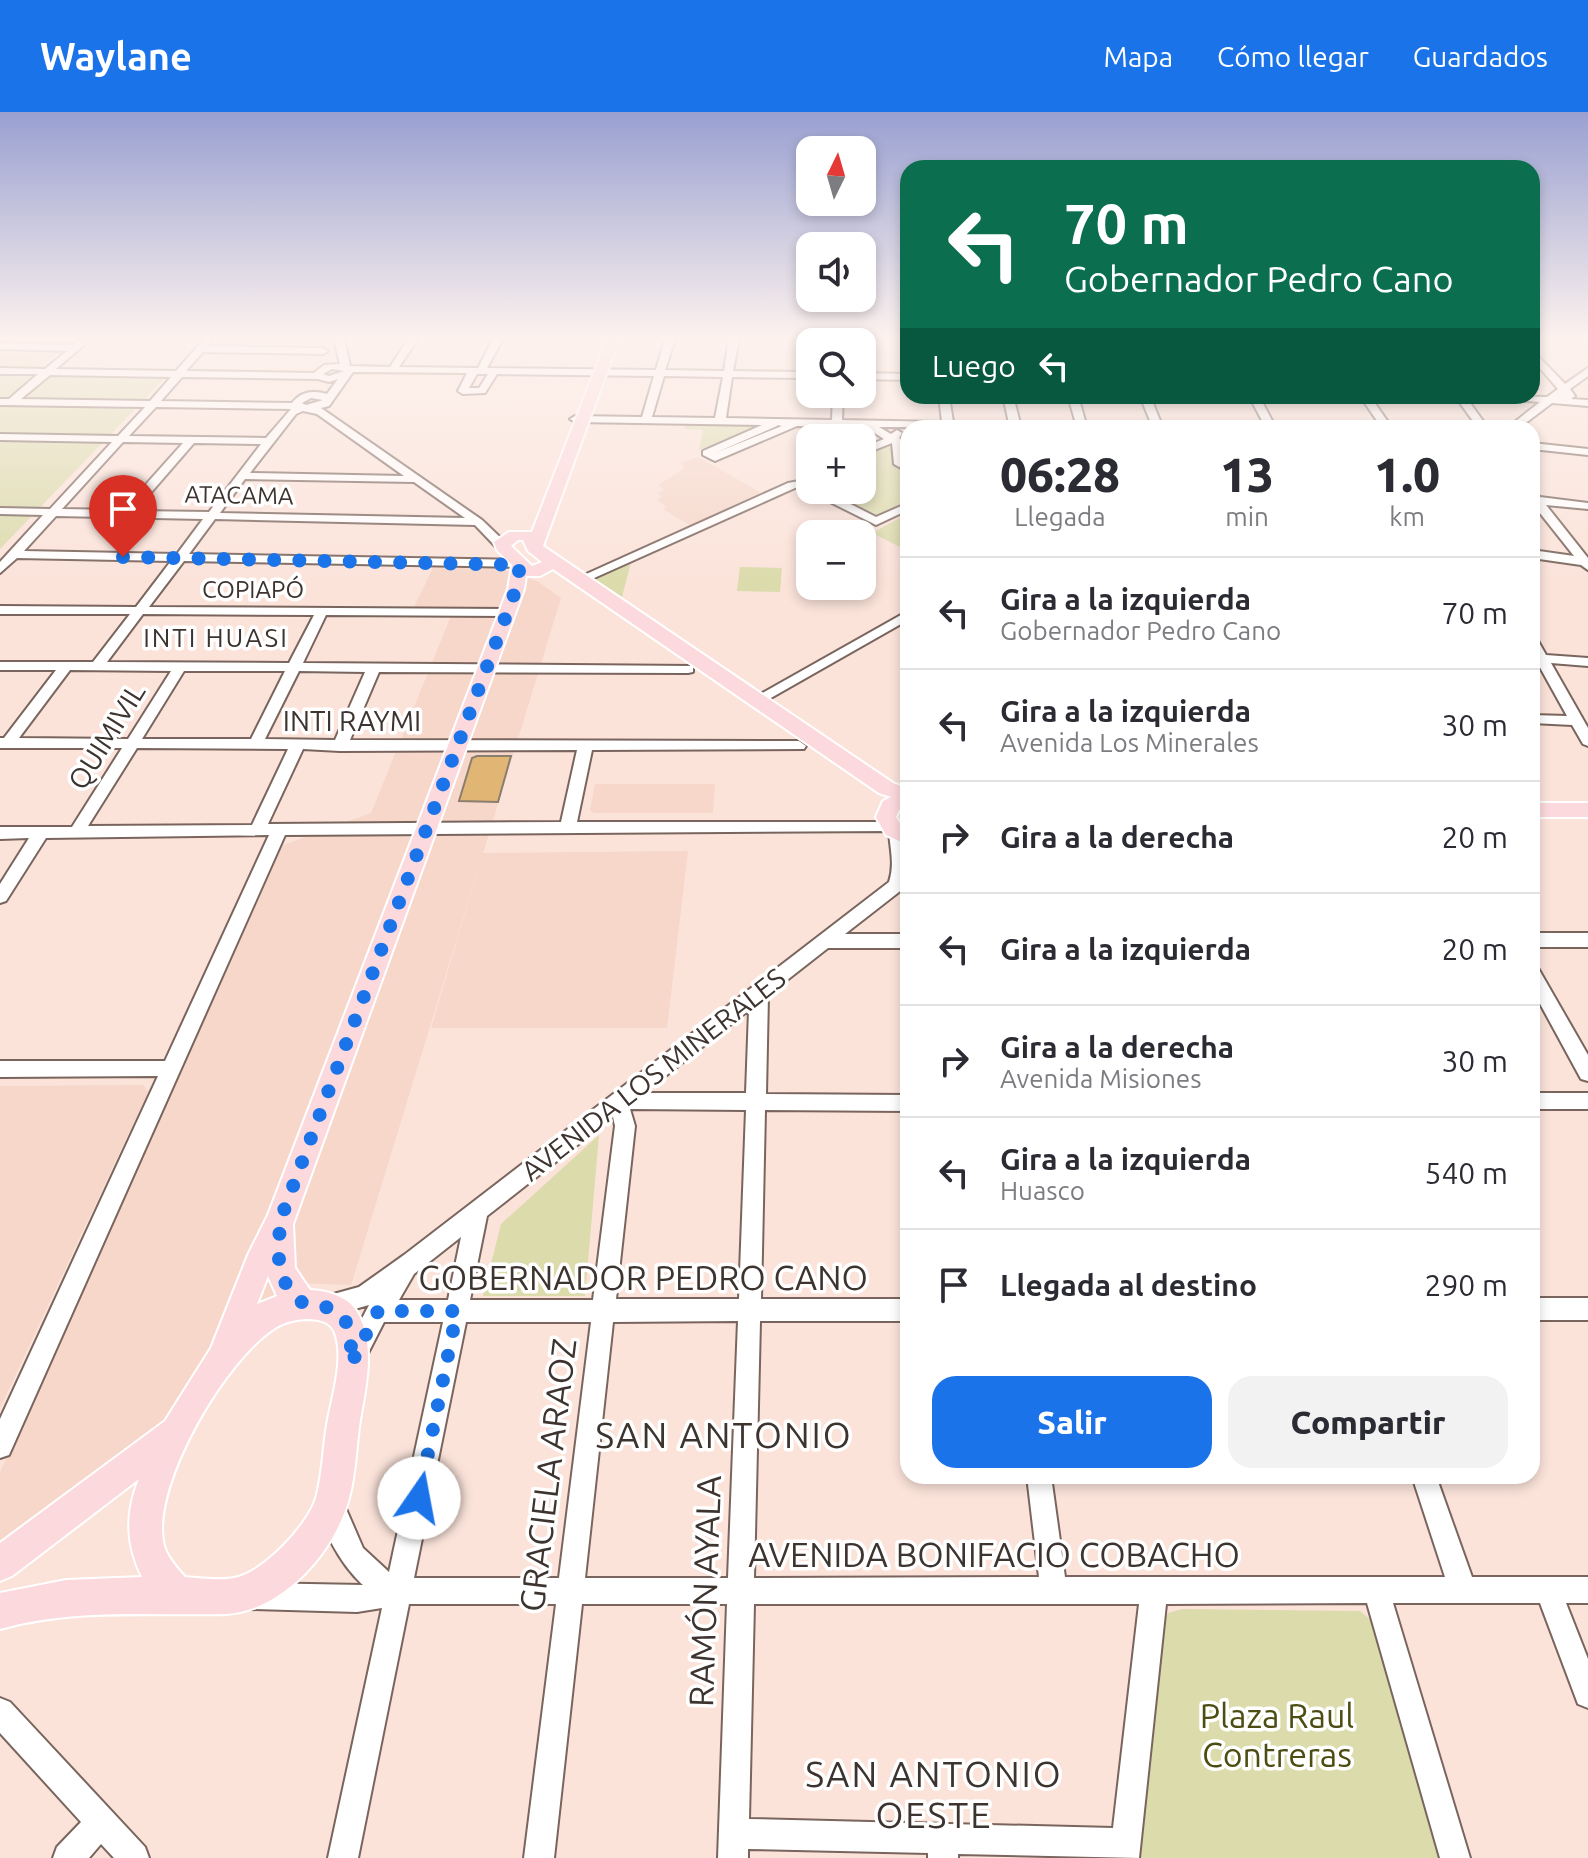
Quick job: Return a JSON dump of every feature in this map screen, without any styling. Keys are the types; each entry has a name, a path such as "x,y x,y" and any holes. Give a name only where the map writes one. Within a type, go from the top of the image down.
{"main road":[{"path":"577,420 534,524 506,538 502,546 561,581 881,803 895,827"},
{"path":"218,1367 262,1255 280,1221 506,612 532,564 578,420"},
{"path":"519,534 530,538 532,564"},
{"path":"532,564 579,580 886,788 900,794"},
{"path":"1540,797 1588,797"},
{"path":"895,827 896,801 900,800"},
{"path":"1540,810 1588,810"},
{"path":"0,1611 68,1596 236,1596 273,1577 298,1556 318,1530 331,1502 351,1364 348,1325 339,1313 292,1294 278,1270 280,1221"},
{"path":"177,1595 153,1566 144,1537 145,1509 152,1485 177,1430 242,1335 260,1320 314,1304"},
{"path":"0,1564 177,1430"}],"street":[{"path":"0,569 138,420"},
{"path":"97,666 285,420"},
{"path":"326,420 478,522 502,546"},
{"path":"354,420 519,534"},
{"path":"682,420 865,424"},
{"path":"773,422 773,426 707,453 715,458 799,423"},
{"path":"876,424 900,424"},
{"path":"876,446 894,438 900,428"},
{"path":"876,429 898,442 900,465"},
{"path":"0,437 269,441"},
{"path":"126,514 192,439"},
{"path":"1540,447 1588,452"},
{"path":"241,476 416,479"},
{"path":"579,580 668,537 796,491"},
{"path":"1540,499 1588,506"},
{"path":"842,504 876,522 900,510"},
{"path":"1540,506 1587,563"},
{"name":"ATACAMA","path":"0,511 478,522"},
{"path":"13,554 532,564"},
{"path":"1540,555 1587,563"},
{"name":"COPIAPÓ","path":"0,610 506,612"},
{"path":"255,745 322,611"},
{"path":"757,700 900,620"},
{"path":"1540,658 1588,662"},
{"path":"1540,663 1588,741"},
{"path":"0,666 688,669"},
{"path":"4,743 66,666"},
{"name":"QUIMIVIL","path":"76,833 180,667"},
{"path":"340,746 374,667"},
{"path":"1540,719 1577,721"},
{"name":"INTI RAYMI","path":"4,743 799,746"},
{"path":"257,830 297,745"},
{"path":"568,828 585,747"},
{"path":"0,833 895,827"},
{"name":"AVENIDA LOS MINERALES","path":"895,827 900,852"},
{"path":"0,1446 279,830"},
{"path":"0,897 41,833"},
{"name":"AVENIDA LOS MINERALES","path":"314,1304 364,1296 412,1262 821,941 900,883"},
{"path":"1540,940 1588,940"},
{"path":"821,941 900,941"},
{"path":"1540,987 1588,1073"},
{"name":"RAMÓN AYALA","path":"734,1846 759,990"},
{"path":"0,1069 160,1068 170,1071"},
{"path":"618,1101 900,1103"},
{"name":"GRACIELA ARAOZ","path":"539,1858 625,1126 618,1101"},
{"path":"1540,1101 1588,1101"},
{"path":"343,1858 477,1213"},
{"name":"AVENIDA LOS MINERALES","path":"351,1364 378,1311 412,1262"},
{"path":"1540,1309 1588,1309"},
{"name":"GOBERNADOR PEDRO CANO","path":"378,1311 900,1310"},
{"path":"1040,1484 1054,1591"},
{"path":"1427,1484 1463,1590"},
{"name":"AVENIDA BONIFACIO COBACHO","path":"331,1502 349,1551 364,1570 379,1582 400,1591"},
{"path":"1376,1590 1455,1858"},
{"path":"1548,1590 1588,1694"},
{"name":"AVENIDA BONIFACIO COBACHO","path":"236,1596 357,1599 400,1591 1588,1590"},
{"path":"734,1846 1125,1851 1154,1591"},
{"path":"0,1712 134,1858"},
{"path":"68,1858 101,1823"}],"shaded area":[{"path":"698,457 763,494 691,526 663,509 667,507 657,500 662,496 657,493 665,490 658,485 685,468 680,463"},
{"path":"434,566 498,568 537,581 561,598 351,1285 295,1283 227,1322 187,1396 127,1458 0,1551 0,1472 278,847 371,813 451,616 413,609"},
{"path":"595,784 715,784 713,813 594,813 590,810"},
{"path":"688,851 667,1028 431,1028 483,853"},
{"path":"143,1085 148,1092 0,1408 0,1086"}],"green space":[{"path":"0,420 124,420 0,549"},
{"path":"686,423 764,425 699,450 703,430 685,429"},
{"path":"891,442 894,443 896,465 900,467 900,505 877,515 855,504 876,504 876,449"},
{"path":"900,518 900,547 876,535 876,531"},
{"path":"632,558 621,601 589,581 591,577"},
{"path":"740,567 782,568 780,592 737,591"},
{"path":"599,1135 585,1296 483,1296 501,1224"},
{"name":"Plaza Raul Contreras","path":"1182,1609 1360,1611 1371,1620 1443,1858 1138,1858 1163,1624 1168,1613"}],"building":[{"path":"511,756 498,802 459,801 472,758"}],"district":[{"name":"INTI HUASI","path":"216,637"},
{"name":"SAN ANTONIO","path":"724,1434"},
{"name":"SAN ANTONIO OESTE","path":"934,1794"}],"route":[{"path":"123,557 520,565 516,589 280,1221 278,1270 292,1294 301,1302 327,1306 339,1313 348,1325 351,1364 378,1311 457,1311 419,1498"}]}
